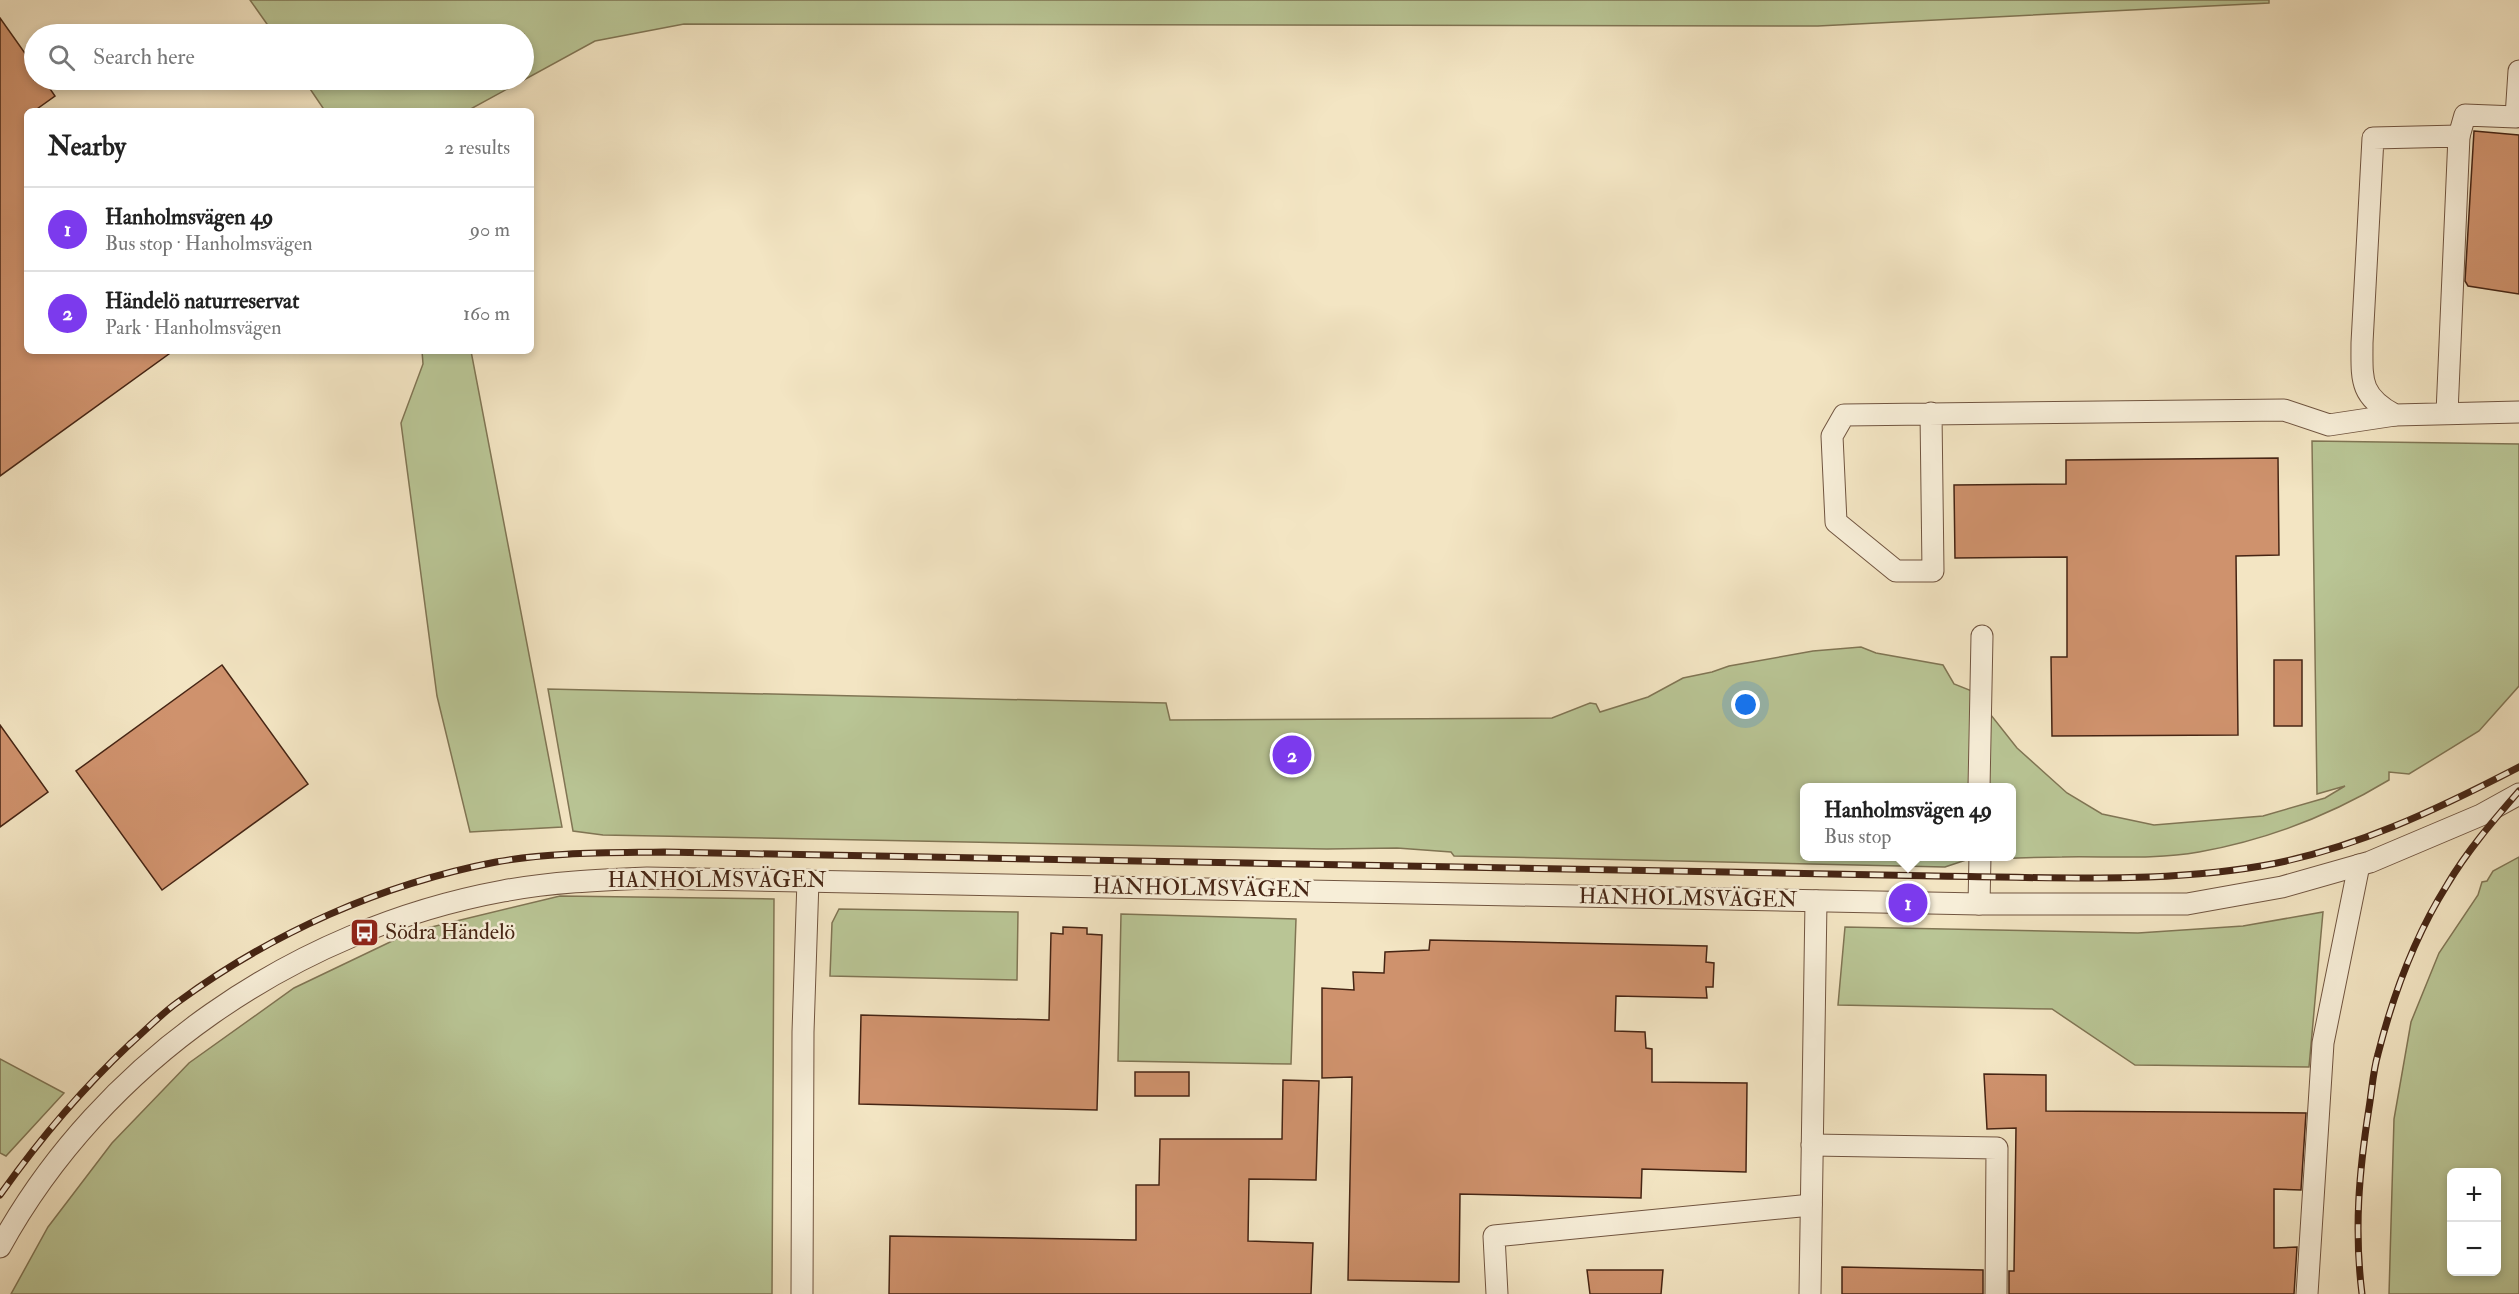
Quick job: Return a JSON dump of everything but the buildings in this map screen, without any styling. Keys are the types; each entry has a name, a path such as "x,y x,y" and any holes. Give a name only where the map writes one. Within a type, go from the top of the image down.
{"street":[{"path":"2447,413 2459,136 2465,115 2516,117 2519,71"},
{"path":"2395,415 2380,407 2368,395 2362,373 2373,138 2459,136"},
{"path":"1931,414 1933,571 1896,571 1836,522 1832,436 1844,415 1931,414 2284,410 2329,425 2395,415 2519,412"},
{"path":"1979,783 1982,636"},
{"name":"HANHOLMSVÄGEN","path":"0,1247 52,1168 86,1127 145,1066 176,1040 258,983 364,932 456,901 505,890 563,882 647,878 1979,904 2187,904 2282,888 2360,865 2481,815 2519,794"},
{"path":"1979,904 1980,861"},
{"path":"2307,1294 2323,1043 2360,865"},
{"path":"802,1294 808,880"},
{"path":"1810,1294 1816,901"},
{"path":"1812,1145 1997,1148 1996,1294"},
{"path":"1497,1294 1494,1236 1811,1204"}],"green space":[{"path":"250,0 2269,0 2269,3 1818,26 684,24 595,41 534,75 534,24 267,24"},
{"path":"311,90 506,90 473,108 323,108"},
{"path":"422,354 472,354 562,827 470,832 437,696 401,423 423,364"},
{"path":"2312,441 2519,444 2519,686 2479,731 2409,774 2389,772 2389,780 2321,815 2249,841 2199,852 2148,857 2016,858 2016,783 1800,783 1800,861 1963,861 1945,867 1454,856 1451,852 1397,848 1327,849 603,835 573,831 548,689 1166,703 1170,720 1552,718 1590,703 1596,704 1600,712 1648,697 1683,678 1729,666 1813,651 1861,647 1876,653 1943,665 1954,684 1972,691 2017,748 2067,793 2102,814 2154,825 2263,816 2325,798 2345,786 2317,794"},
{"path":"2519,857 2519,1294 2389,1294 2394,1119 2411,1022 2439,953 2478,895 2482,882 2487,881 2493,871"},
{"path":"560,896 774,899 772,1294 11,1294 48,1227 112,1143 189,1063 294,988 411,932"},
{"path":"839,909 1018,912 1017,980 830,976 832,923"},
{"path":"2323,912 2309,1067 2135,1065 2052,1009 1838,1005 1845,927 2138,933 2243,926"},
{"path":"1121,914 1296,919 1291,1064 1118,1061"},
{"path":"0,1059 64,1093 6,1156 0,1153"}],"railway":[{"path":"0,1195 61,1116 94,1079 166,1012 214,977 251,954 330,914 411,883 496,862 559,855 664,852 1935,876 2140,877 2221,872 2261,866 2329,850 2426,813 2519,767"},
{"path":"2362,1294 2358,1247 2359,1201 2375,1067 2384,1032 2406,966 2435,904 2472,848 2519,791"}],"place":[{"name":"Händelö naturreservat","path":"1292,755"},
{"name":"Hanholmsvägen 49","path":"1908,903"},
{"name":"Södra Händelö","path":"364,932"}]}
